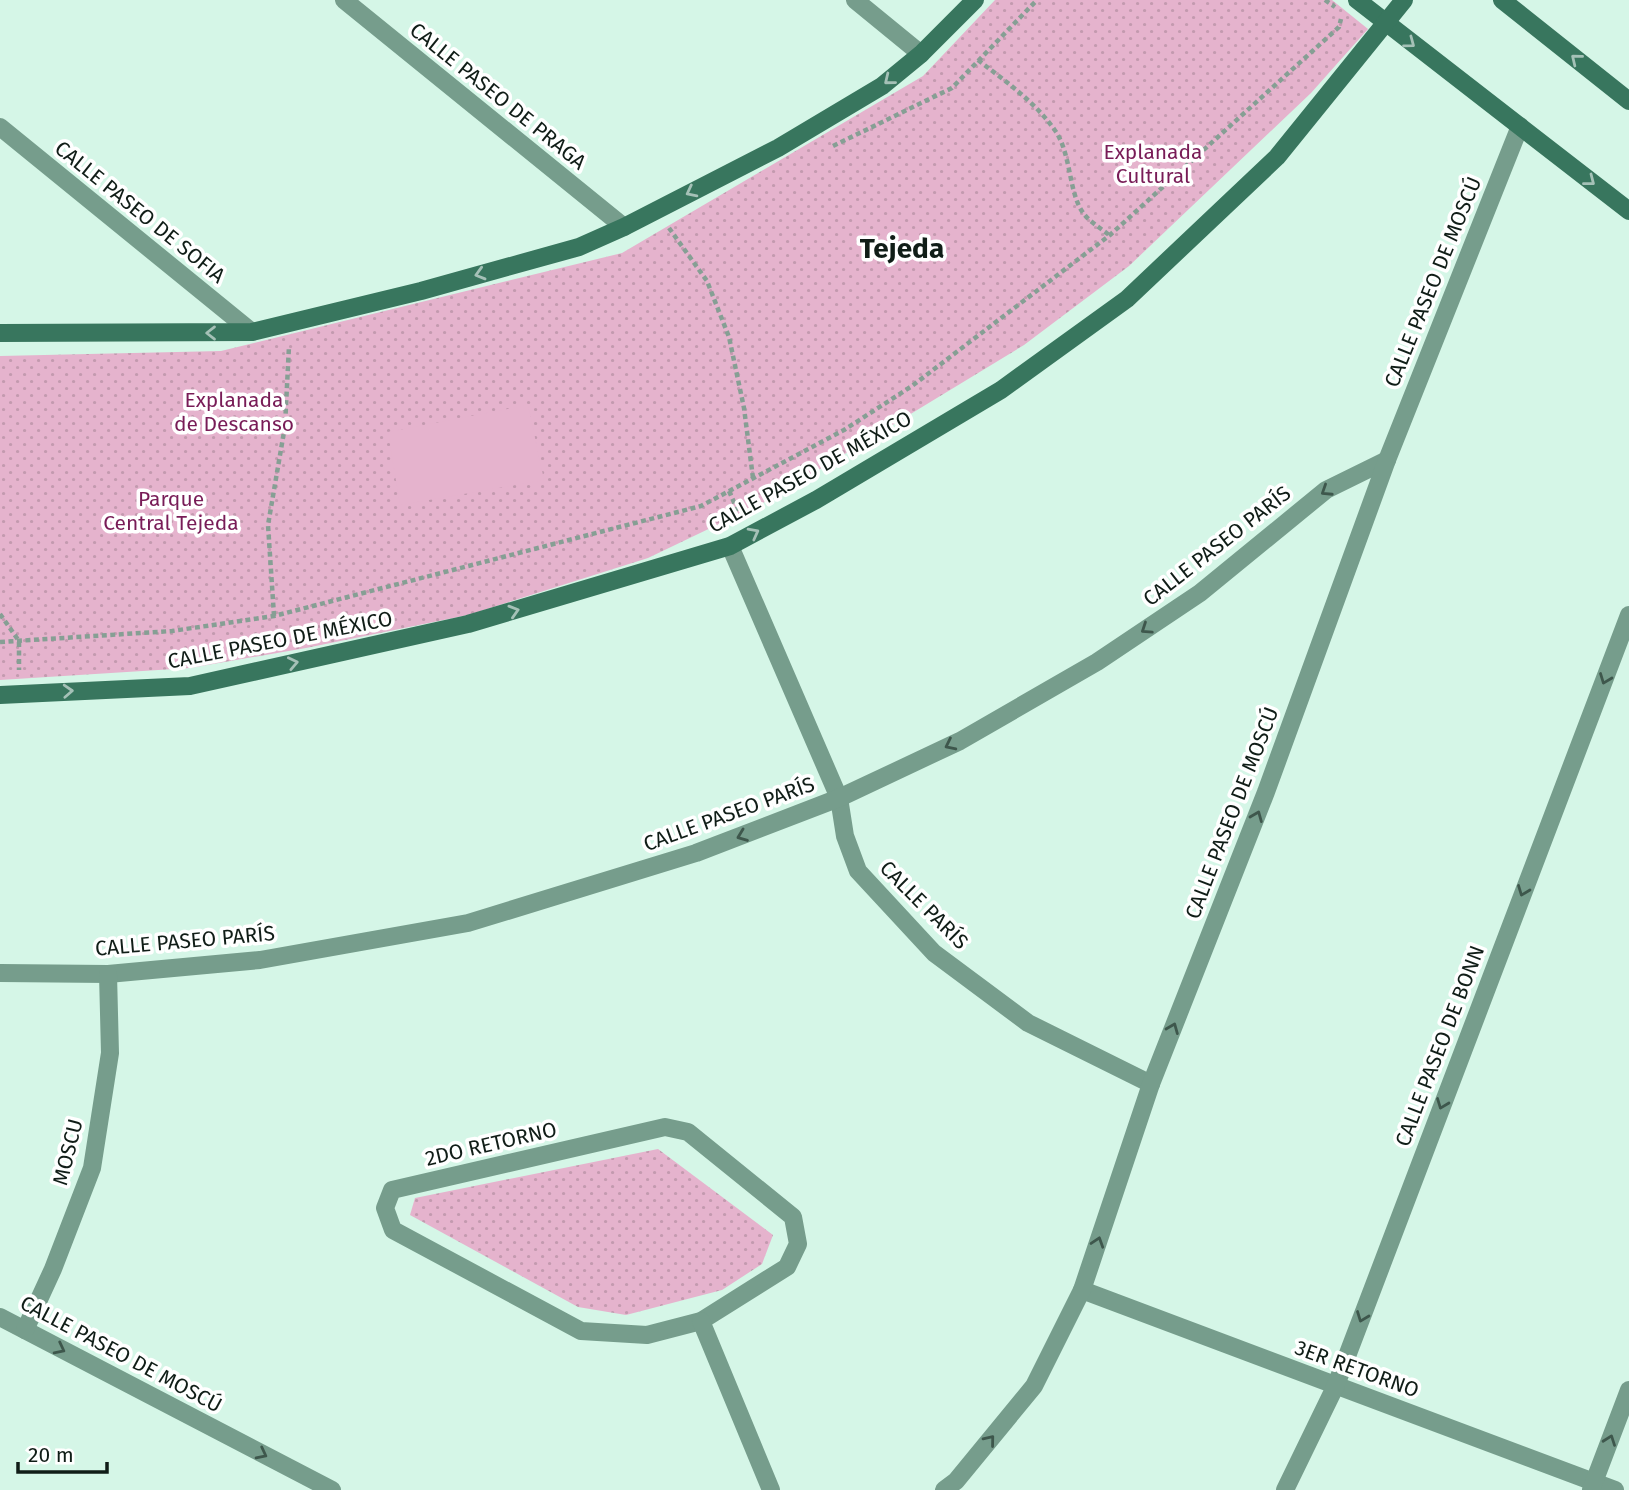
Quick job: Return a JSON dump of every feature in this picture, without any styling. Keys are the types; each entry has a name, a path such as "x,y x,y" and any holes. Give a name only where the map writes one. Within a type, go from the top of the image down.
{"main road":[{"path":"0,334 252,332 421,291 579,247 624,227 778,148 882,86 920,54 975,0"},
{"path":"1357,0 1629,211"},
{"name":"CALLE PASEO DE MÉXICO","path":"0,695 190,686 468,624 730,546 816,500 1001,390 1127,299 1277,157 1404,0"},
{"path":"1502,0 1629,101"}],"street":[{"name":"CALLE PASEO DE PRAGA","path":"344,0 624,227"},
{"path":"855,0 920,54"},
{"name":"CALLE PASEO DE MOSCÚ","path":"944,1490 956,1480 1034,1386 1082,1290 1151,1084 1266,792 1387,460 1520,126"},
{"name":"CALLE PASEO DE SOFIA","path":"0,127 252,332"},
{"name":"CALLE PASEO PARÍS","path":"0,972 108,974 260,960 468,923 696,853 839,798 960,741 1097,662 1200,593 1326,490 1387,460"},
{"name":"CALLE PARÍS","path":"730,546 839,798 845,836 858,871 934,953 1028,1023 1151,1084"},
{"name":"CALLE PASEO DE BONN","path":"1285,1490 1336,1385 1629,615"},
{"name":"MOSCU","path":"25,1330 53,1269 92,1168 110,1053 108,974"},
{"name":"2DO RETORNO","path":"665,1128 688,1132 793,1217 798,1244 787,1267 701,1321 647,1335 581,1331 393,1230 385,1208 392,1190 665,1128"},
{"name":"3ER RETORNO","path":"1082,1290 1336,1385 1593,1486 1615,1490"},
{"name":"CALLE PASEO DE MOSCÚ","path":"0,1317 332,1490"},
{"path":"701,1321 771,1490"},
{"path":"1593,1486 1629,1390"}],"path":[{"path":"0,642 172,631 274,616 701,506 844,430 912,386 1110,235 1339,27 1341,12"},
{"path":"978,60 1025,97 1055,129 1067,154 1073,186 1084,214 1110,235"},
{"path":"667,226 707,281 729,337 744,408 753,478"},
{"path":"274,616 268,525 285,426 289,346"},
{"path":"0,614 19,641 20,694"}],"green space":[{"name":"Parque Central Tejeda","path":"995,0 1332,0 1368,29 1311,93 1129,266 1024,345 769,500 648,558 468,615 306,648 190,668 0,680 0,356 221,351 622,253 923,76"},
{"path":"528,405 544,480 400,505 388,432"},
{"path":"658,1149 773,1235 762,1264 722,1290 626,1315 578,1307 410,1215 415,1198"}],"district":[{"name":"Tejeda","path":"902,248"}],"park label":[{"name":"Explanada Cultural","path":"1153,164"},
{"name":"Explanada de Descanso","path":"234,412"}]}
